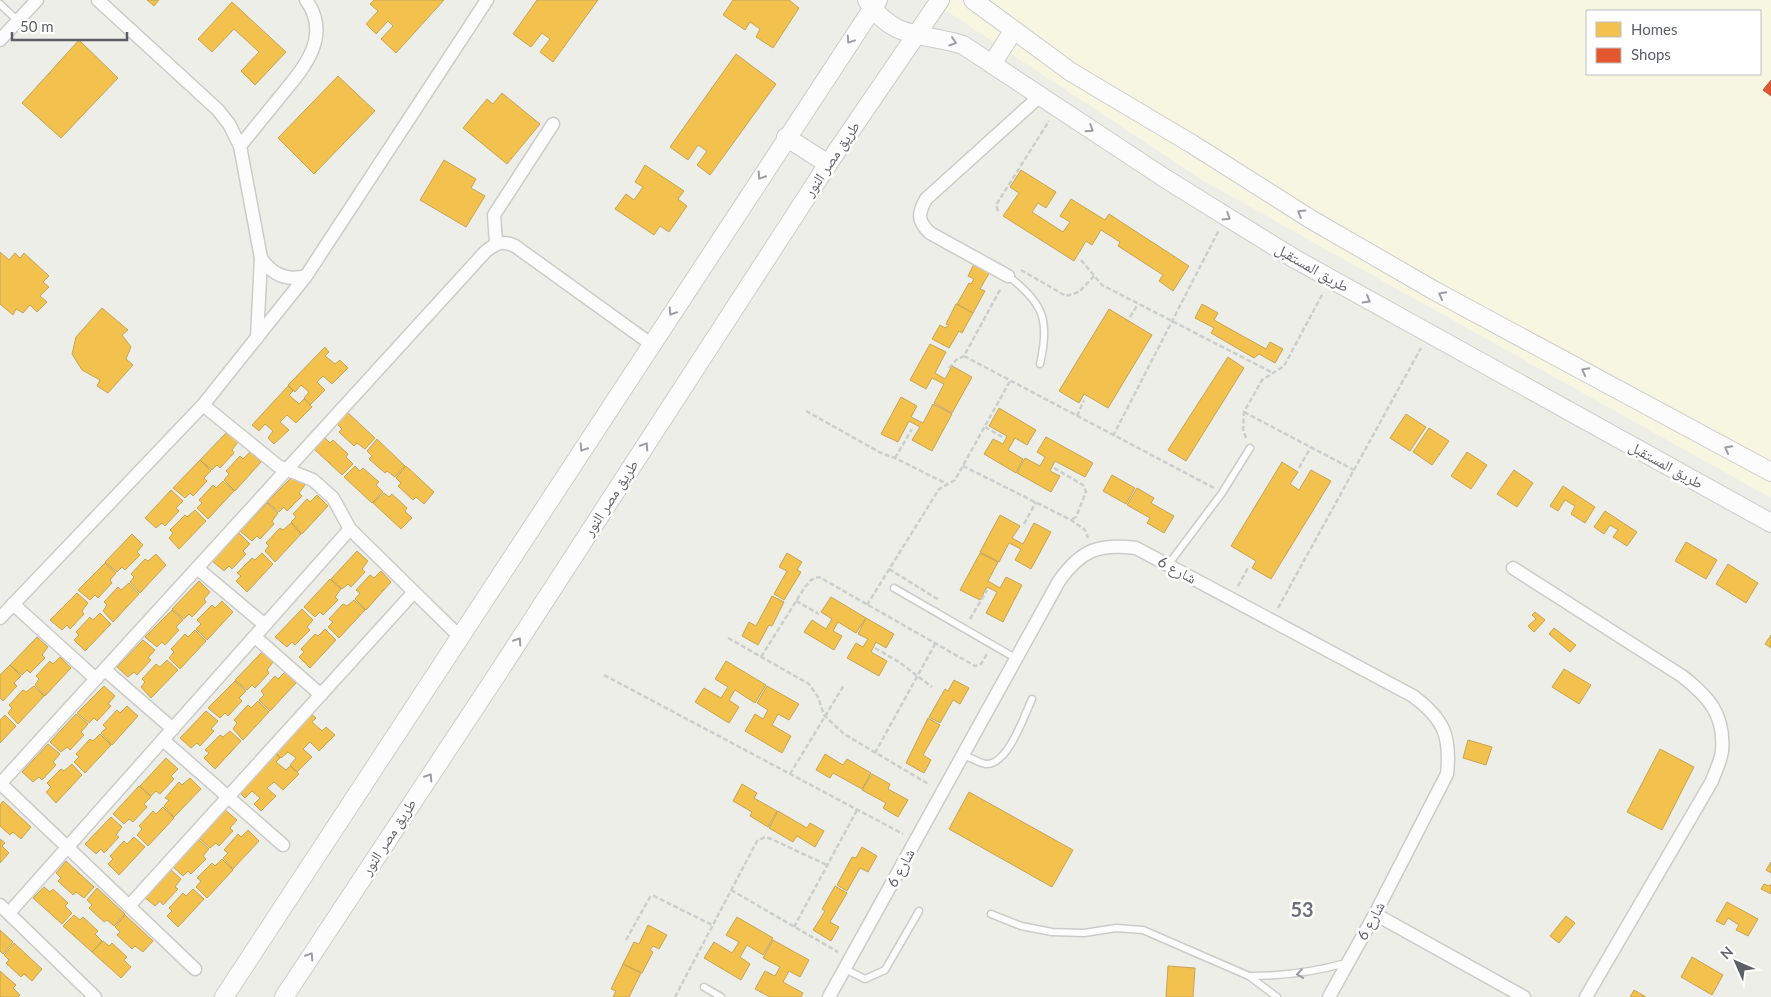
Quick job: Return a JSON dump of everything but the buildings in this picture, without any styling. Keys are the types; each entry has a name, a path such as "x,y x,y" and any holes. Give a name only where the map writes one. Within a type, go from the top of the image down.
{"street":[{"path":"0,40 38,0"},
{"path":"98,0 218,110 229,124 240,146 261,258 257,338"},
{"path":"240,146 304,67 314,50 316,22 306,0"},
{"path":"0,618 203,406 306,276 487,0"},
{"name":"طريق مصر النور","path":"284,997 503,665 828,164 940,0"},
{"path":"973,0 1071,72 1192,144 1312,220 1434,291 1771,472"},
{"path":"224,997 872,3"},
{"name":"طريق المستقبل","path":"872,3 884,22 899,31 963,45 1057,108 1226,216 1331,279 1771,523"},
{"path":"992,64 1013,31"},
{"path":"1008,276 930,233 921,224 919,212 926,198 1040,96"},
{"path":"496,243 494,215 552,124"},
{"path":"786,137 828,164"},
{"path":"194,969 0,783 486,251 496,243 505,242 515,246 651,344"},
{"path":"261,258 266,266 281,276 290,278 306,276"},
{"path":"203,406 278,466 313,480 333,498 350,529 460,637"},
{"path":"95,997 5,909 68,848 350,529"},
{"name":"شارع 6","path":"829,997 1060,581 1073,562 1092,550 1114,545 1136,548 1413,696 1432,710 1444,729 1450,751 1447,774 1375,914 1329,997"},
{"path":"197,568 265,625"},
{"path":"1513,568 1682,676 1706,695 1720,722 1722,752 1712,781 1586,997"},
{"path":"129,906 414,592"},
{"path":"13,604 100,674 173,729"},
{"path":"255,637 320,695"},
{"path":"163,740 283,844"},
{"path":"1375,914 1524,997"}],"lane":[{"path":"0,4 18,21"},
{"path":"1008,276 1029,292 1042,314 1046,339 1040,364"},
{"path":"1168,565 1222,493 1250,448"},
{"path":"894,588 1017,659"},
{"path":"964,754 985,764 997,761 1006,753 1032,700"},
{"path":"848,964 865,979 885,970 919,911"},
{"path":"991,914 1021,926 1052,932 1084,933 1116,928 1143,930 1249,976 1277,997"},
{"path":"1249,976 1282,976 1315,972 1348,963"},
{"path":"704,987 721,997"}],"path":[{"path":"998,211 996,205 1057,108"},
{"path":"1113,436 1226,216"},
{"path":"1081,260 1102,286 1273,373"},
{"path":"949,368 956,360 964,356 1008,276"},
{"path":"1250,448 1243,430 1244,412 1262,380 1284,366 1331,279"},
{"path":"1130,317 1138,304"},
{"path":"1271,620 1428,334"},
{"path":"964,356 1222,493"},
{"path":"867,605 939,490 955,480 1010,381"},
{"path":"1077,416 1084,400"},
{"path":"806,411 881,453 947,484"},
{"path":"1244,412 1354,470"},
{"path":"984,427 1004,438"},
{"path":"895,458 912,428"},
{"path":"1299,468 1311,447"},
{"path":"963,466 1071,520 1085,530 1092,550"},
{"path":"1054,468 1083,485 1086,492 1076,517 1071,520"},
{"path":"1024,524 1036,502"},
{"path":"1231,599 1249,566"},
{"path":"761,657 796,601 812,580 818,577 935,644 978,666 992,645"},
{"path":"970,619 987,590"},
{"path":"796,601 819,614"},
{"path":"728,638 809,684 818,697 824,715 844,734 942,792"},
{"path":"876,753 935,644"},
{"path":"875,648 899,662 932,687"},
{"path":"604,675 916,840"},
{"path":"790,774 824,715 844,685"},
{"path":"794,927 857,810"},
{"path":"675,997 757,841 764,837 827,865"},
{"path":"731,890 794,927 848,964"},
{"path":"626,940 650,897 654,896 712,925"}],"shaded area":[{"path":"930,0 1771,0 1771,498 1202,180"}],"district":[{"name":"53","path":"1302,910"}]}
